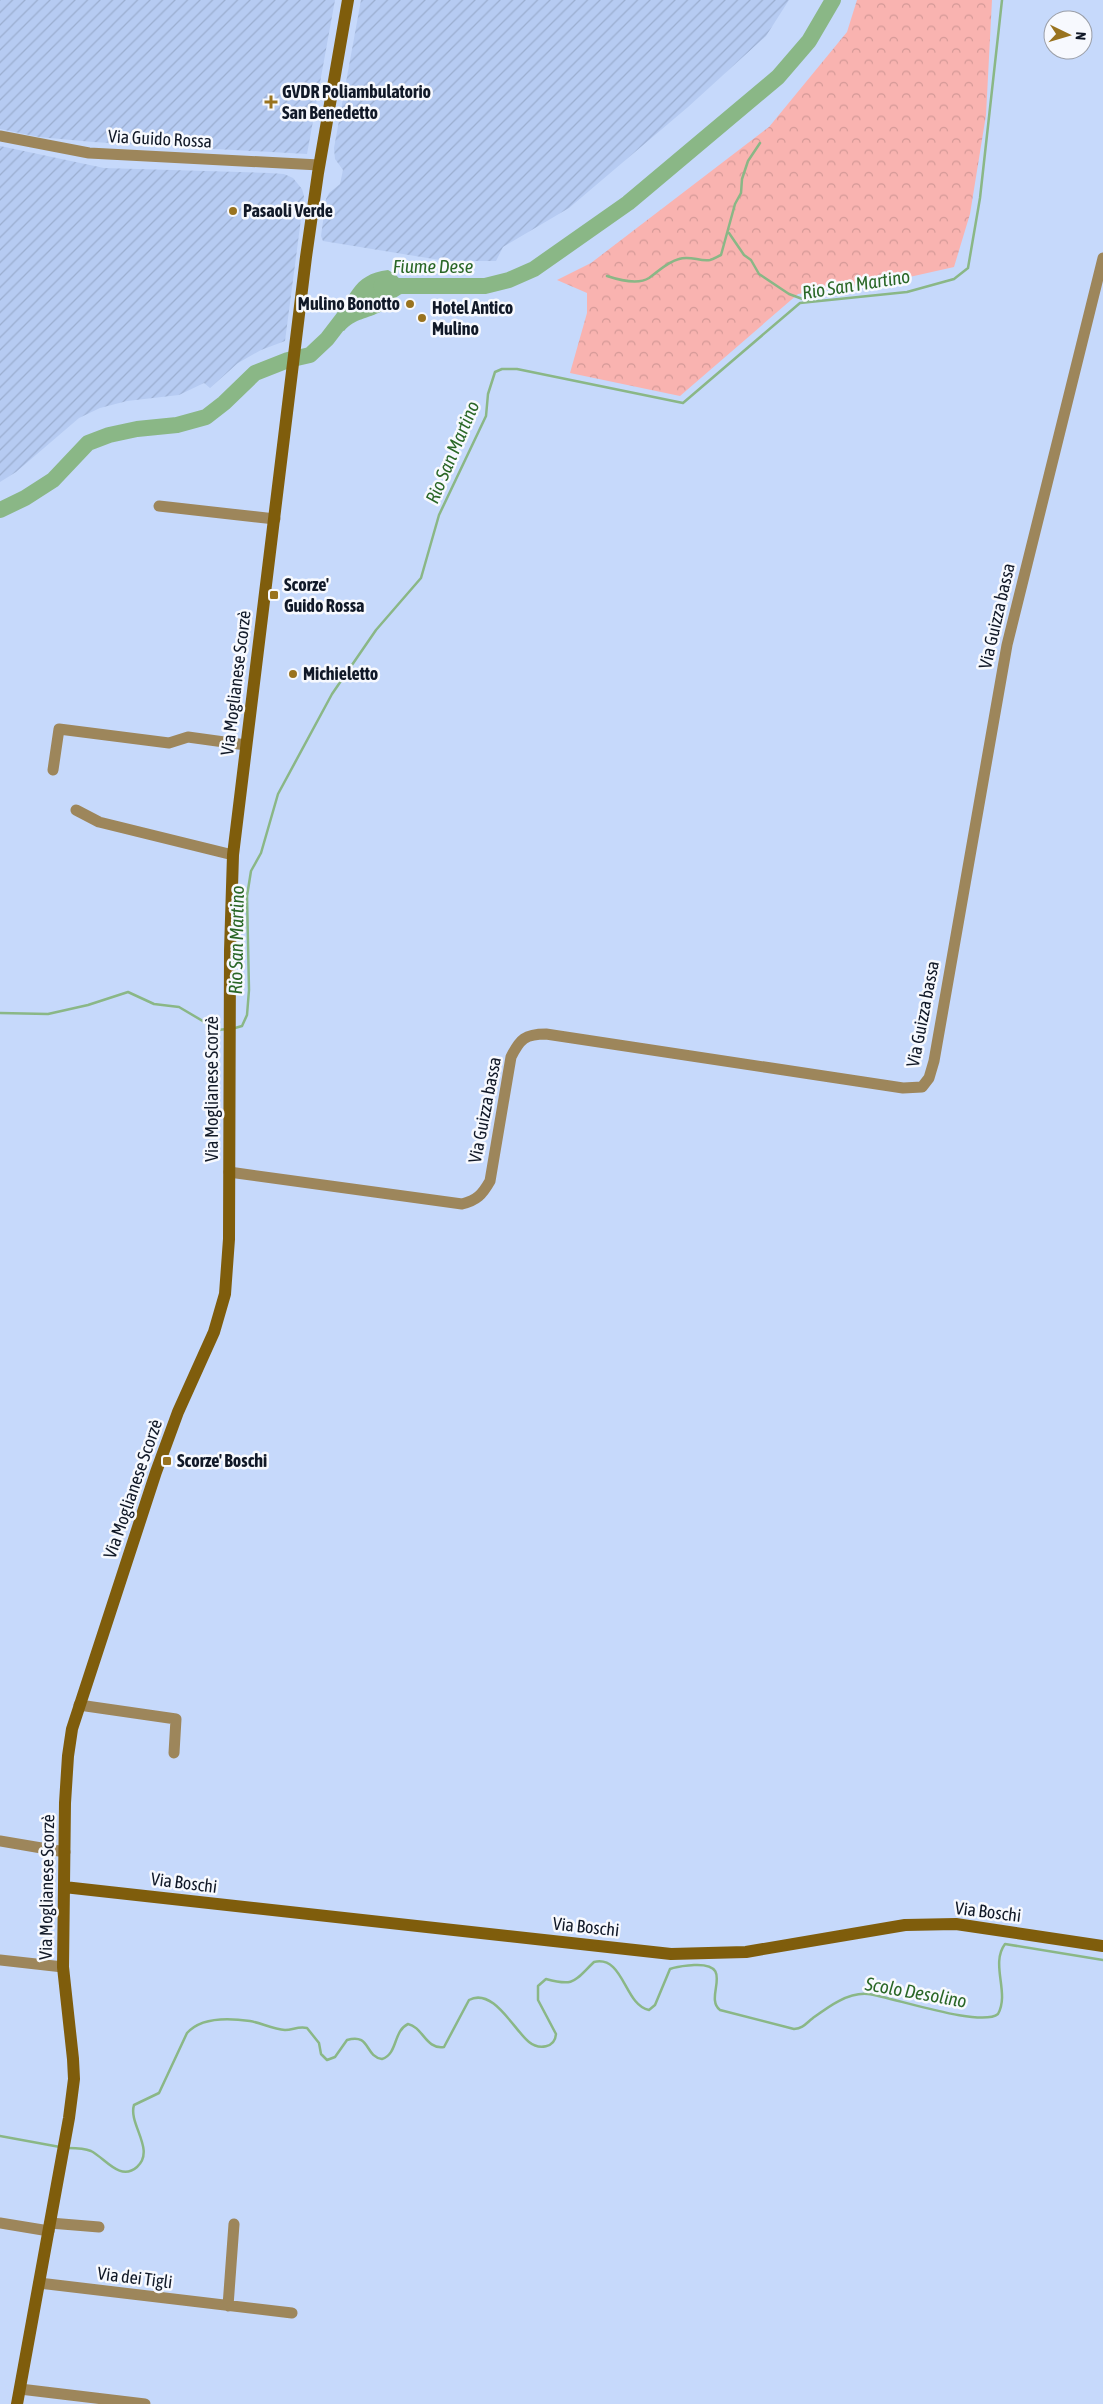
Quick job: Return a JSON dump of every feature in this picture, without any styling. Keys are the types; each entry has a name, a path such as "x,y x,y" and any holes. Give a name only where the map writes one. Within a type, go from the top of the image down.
{"main road":[{"name":"Via Moglianese Scorzè","path":"18,2404 62,2158 74,2073 64,1967 64,1887 68,1756 79,1705 156,1472 178,1412 207,1351 220,1313 228,1271 229,1016 233,855 319,166 348,0"},
{"name":"Via Boschi","path":"64,1887 671,1954 746,1952 905,1925 930,1924 956,1924 1103,1946"}],"street":[{"name":"Via Guido Rossa","path":"0,136 89,153 319,166"},
{"name":"Via Guizza bassa","path":"229,1172 462,1204 474,1201 482,1195 490,1181 512,1057 518,1043 531,1034 556,1036 903,1088 922,1087 929,1078 934,1061 1007,645 1103,258"},
{"path":"159,506 275,519"},
{"path":"53,770 59,729 169,743 188,736 246,745"},
{"path":"76,810 99,822 233,855"},
{"path":"79,1705 176,1719 174,1753"},
{"path":"0,1841 65,1852"},
{"path":"0,1960 64,1967"},
{"path":"0,2223 49,2227 99,2227"},
{"path":"228,2306 234,2224"},
{"name":"Via dei Tigli","path":"39,2284 292,2313"},
{"path":"20,2389 145,2404"}],"shaded area":[{"path":"0,0 335,0 307,154 93,142 39,137 0,129"},
{"path":"361,0 789,0 766,36 688,107 569,208 503,247 496,261 446,261 323,241 321,236 326,199 329,193 340,184 343,170 335,159 334,148"},
{"path":"0,146 104,168 269,173 284,174 293,178 302,189 304,196 285,341 261,350 238,363 210,388 204,383 179,395 127,401 100,408 79,418 16,472 0,482"},
{"path":"388,270 400,279 404,293 397,296 382,311 357,321 344,331 332,326 348,297 359,282 376,272"}],"green space":[{"path":"857,0 992,0 986,115 970,214 954,267 905,278 798,294 680,396 570,373 587,313 587,293 557,280 591,263 769,127 847,32"}],"waterway":[{"name":"Fiume Dese","path":"381,286 485,286 509,280 534,269 628,203 778,77 809,41 833,0"},
{"name":"Rio San Martino","path":"235,1028 242,1026 247,1015 249,990 247,896 251,871 261,853 278,794 332,694 376,630 421,578 439,515 486,416 488,394 495,372 502,369 517,369 683,403 800,303 907,292 954,279 968,268 980,198 1002,0"},
{"path":"607,276 623,280 645,280 675,260 683,258 711,260 721,255 735,204 741,193 742,179 748,161 760,143"},
{"path":"729,233 744,255 751,260 759,274 789,294 808,301"},
{"name":"Fiume Dese","path":"0,510 25,498 53,480 88,443 109,435 137,429 177,425 206,417 224,403 255,373 288,360 310,355 327,339 350,309"},
{"name":"Rio San Martino","path":"0,1013 48,1014 88,1005 128,992 154,1004 179,1007 218,1030 227,1029"},
{"name":"Scolo Desolino","path":"68,2148 91,2151 113,2167 125,2172 137,2167 144,2153 133,2112 134,2105 159,2093 187,2033 208,2021 234,2019 285,2030 301,2027 307,2028 319,2043 321,2054 327,2060 335,2057 347,2040 355,2039 364,2042 372,2054 382,2059 391,2052 403,2027 408,2024 417,2029 433,2045 444,2047 469,2000 478,1998 486,1999 495,2004 533,2045 542,2047 550,2045 555,2039 556,2034 538,2000 538,1986 546,1979 563,1982 573,1981 594,1962 604,1962 612,1966 634,1999 641,2006 649,2010 655,2005 670,1969 694,1965 707,1966 714,1969 717,1975 715,1997 716,2004 720,2010 794,2029 803,2026 839,2001 861,1994 880,1996 956,2015 989,2017 998,2014 1002,1997 999,1960 1005,1944 1103,1960"},
{"name":"Scolo Desolino","path":"0,2136 60,2147"}],"place":[{"name":"GVDR Poliambulatorio San Benedetto","path":"271,102"},
{"name":"Pasaoli Verde","path":"233,211"},
{"name":"Mulino Bonotto","path":"410,304"},
{"name":"Hotel Antico Mulino","path":"422,318"},
{"name":"Scorze' Guido Rossa","path":"274,595"},
{"name":"Michieletto","path":"293,674"},
{"name":"Scorze' Boschi","path":"167,1461"}]}
